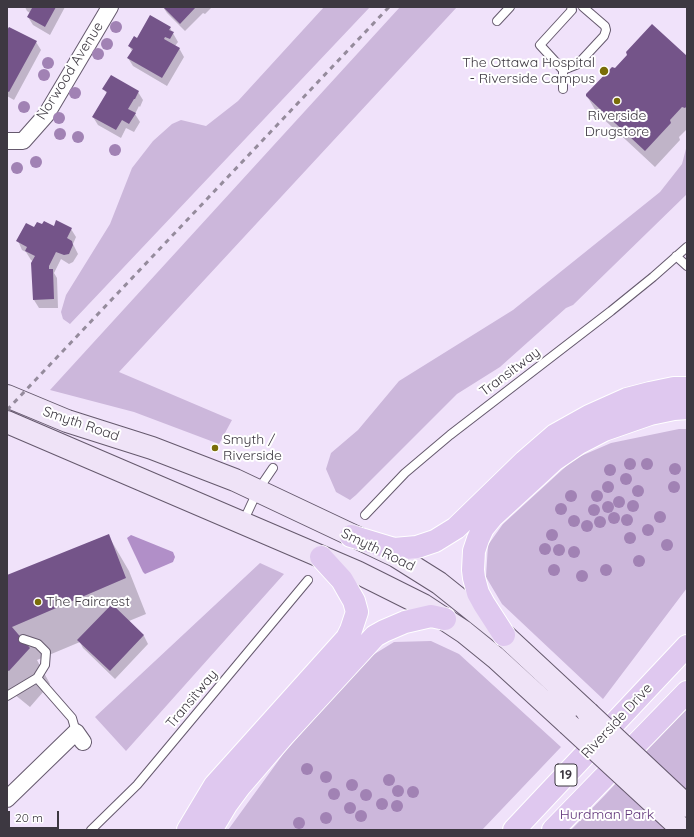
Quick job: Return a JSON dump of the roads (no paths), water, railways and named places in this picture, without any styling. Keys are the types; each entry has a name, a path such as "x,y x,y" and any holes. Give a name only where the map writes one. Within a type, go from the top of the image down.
{"main road":[{"path":"351,536 394,549 417,547 435,541 456,528 555,435 589,416 627,400 650,393 682,387"},
{"name":"Smyth Road","path":"7,396 67,421 152,448 235,480 396,556 420,570 439,583 504,635 687,806"},
{"path":"504,635 478,593 474,578 474,551 483,528 554,460 579,443 604,430 650,414 687,408"},
{"name":"Smyth Road","path":"7,422 357,572 423,604 464,632 496,658 683,830"},
{"path":"186,825 215,785 346,638 351,630 357,612 354,601 342,580 321,557"},
{"path":"210,830 237,791 278,741 366,644 375,636 405,622 431,616 445,619"},
{"name":"Riverside Drive","path":"514,830 687,646"},
{"name":"Riverside Drive","path":"553,830 687,692"}],"street":[{"name":"Norwood Avenue","path":"7,141 23,140 46,115 110,7"},
{"path":"7,800 79,737"}],"lane":[{"path":"497,20 510,7"},
{"path":"563,89 563,70 540,45 572,10 572,7"},
{"path":"563,70 578,64 604,36 606,30 606,26 583,7"},
{"name":"Transitway","path":"676,256 687,242"},
{"name":"Transitway","path":"365,515 406,473 450,435 611,311 653,277 687,246"},
{"path":"676,256 687,266"},
{"path":"242,522 258,490 273,468"},
{"name":"Transitway","path":"91,830 137,785 308,580"},
{"path":"7,696 37,678 45,665 46,652 38,644 23,639"},
{"path":"37,678 72,718 79,737"}],"railway":[{"path":"7,410 389,7"}],"place":[{"name":"The Ottawa Hospital - Riverside Campus","path":"604,71"},
{"name":"Riverside Drugstore","path":"617,101"},
{"name":"Smyth / Riverside","path":"215,448"},
{"name":"The Faircrest","path":"38,602"}],"park label":[{"name":"Hurdman Park","path":"607,815"}]}
